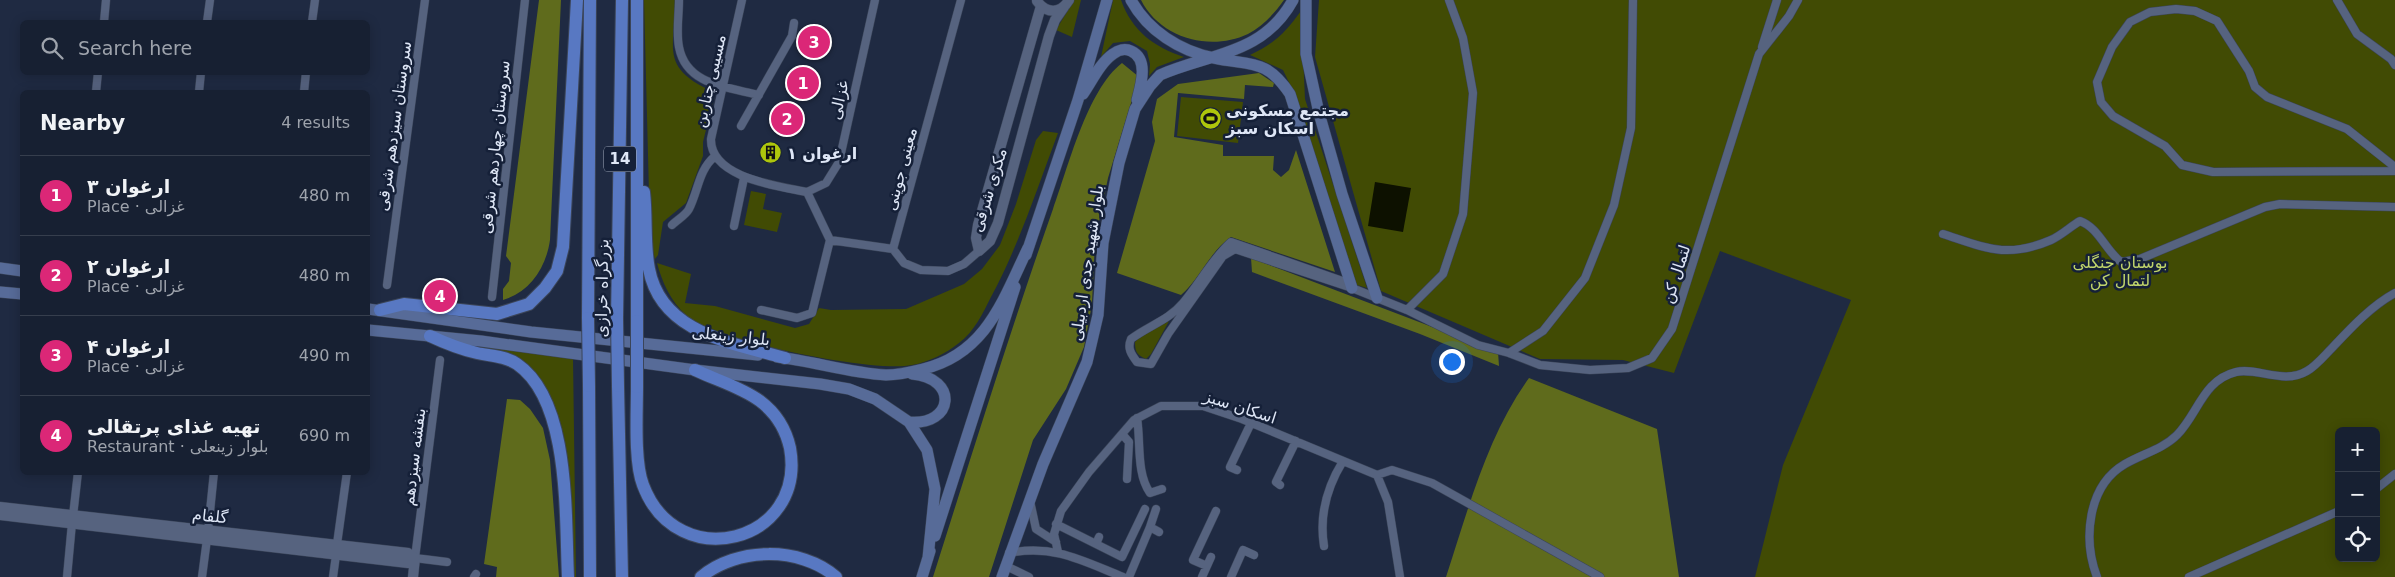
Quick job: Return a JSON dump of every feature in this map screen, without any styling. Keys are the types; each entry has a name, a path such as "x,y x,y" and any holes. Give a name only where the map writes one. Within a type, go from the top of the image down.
{"highway":[{"path":"374,309 404,304 497,314 529,304 545,288 557,271 563,246 577,0"},
{"name":"بزرگراه خرازی","path":"590,0 588,318 590,577"},
{"name":"بزرگراه خرازی","path":"622,0 618,319 622,577"},
{"path":"637,0 636,387 639,468 642,483 650,501 663,518 682,532 705,539 730,538 758,527 782,503 788,488 791,472 788,441 782,425 760,401 695,370"},
{"path":"638,126 646,207 648,267 657,295 675,316 700,332 785,358"},
{"path":"430,336 455,347 507,359 526,371 540,390 552,416 561,451 568,577"},
{"path":"701,577 728,562 763,554 777,554 805,560 820,566 836,577"}],"main road":[{"path":"922,577 1028,248 1078,100 1107,0"},
{"path":"1131,0 1143,19 1161,35 1180,46 1214,58 1261,66 1281,81 1290,94 1351,286"},
{"name":"بلوار شهید جدی اردبیلی","path":"1004,572 1009,553 1043,464 1087,362 1094,337 1103,243 1109,206 1135,109 1150,86 1160,75 1248,45 1262,36 1283,15 1293,0"},
{"path":"1306,0 1306,54 1319,113 1342,194 1377,298"},
{"path":"1078,100 1104,62 1121,50 1129,50 1135,53 1142,68 1142,80 1135,109"},
{"name":"بلوار زینعلی","path":"374,309 531,332 785,358 885,375 905,374 935,367 963,352 983,334 996,316 1028,248"},
{"path":"0,268 20,271"},
{"path":"0,292 20,294"},
{"path":"370,330 430,336 850,389 883,403 909,422 927,450 935,489 928,558"},
{"path":"905,374 933,378 941,385 945,402 937,417 920,423 909,422"}],"street":[{"path":"104,20 106,0"},
{"path":"207,20 210,0"},
{"path":"312,20 315,0"},
{"name":"سروستان سیزدهم شرقی","path":"387,285 425,0"},
{"name":"سروستان چهاردهم شرقی","path":"492,297 525,0"},
{"path":"679,0 679,46 685,65 694,76 759,96"},
{"name":"مسیبی چناربن","path":"715,156 711,149 711,139 742,0"},
{"name":"غزالی","path":"807,192 826,182 839,162 876,0"},
{"name":"معینی جوینی","path":"894,249 961,0"},
{"path":"1407,310 1443,274 1464,214 1474,94 1463,38 1449,0"},
{"path":"1509,353 1542,331 1585,278 1614,206 1631,128 1633,0"},
{"name":"لتمال کن","path":"1351,286 1407,310 1478,345 1509,353 1540,365 1590,370 1628,368 1652,358 1672,329 1776,0"},
{"name":"لتمال کن","path":"1760,54 1789,16 1798,0"},
{"path":"2337,0 2357,34 2392,59 2395,65"},
{"path":"1039,3 1050,10 1066,4"},
{"name":"مکری شرقی","path":"1039,3 978,225 976,238 979,251 990,241 998,223 1049,36 1066,4"},
{"path":"2395,167 2347,129 2267,97 2255,87 2250,71 2217,21 2195,11 2176,9 2150,12 2130,22 2112,47 2097,82 2100,102 2113,116 2165,146 2182,165 2213,172 2395,171"},
{"path":"741,126 792,36 794,23"},
{"path":"96,90 98,75"},
{"path":"199,90 201,75"},
{"path":"304,90 306,75"},
{"path":"672,225 689,210 700,175 706,164 715,156 744,178 807,192 830,240 812,313 797,318 760,310"},
{"path":"734,226 744,178"},
{"path":"1943,234 2001,252 2028,248 2053,239 2080,220 2091,225 2110,254 2122,262 2140,259 2266,207 2280,204 2395,207"},
{"path":"830,240 894,249 904,263 921,270 948,271 964,264 979,251"},
{"path":"1232,242 1351,286 1235,249 1224,256 1168,334 1151,364 1137,362 1131,354 1129,345 1131,339 1171,315 1183,304 1221,251 1232,242"},
{"path":"2097,577 2092,562 2092,513 2098,493 2108,477 2124,465 2167,443 2178,434 2210,386 2224,377 2237,371 2291,377 2307,372 2352,327 2395,293"},
{"name":"بنفشه سیزدهم","path":"415,558 440,360"},
{"name":"اسکان سبز","path":"1058,552 1054,534 1061,511 1089,472 1122,434 1138,418 1161,406 1204,406 1251,423 1377,475"},
{"path":"1138,418 1140,455 1146,487 1150,493 1162,489"},
{"path":"1238,470 1230,467 1251,423"},
{"path":"1122,434 1129,442 1127,479"},
{"path":"1280,485 1276,482 1296,441"},
{"path":"1324,546 1326,498 1330,481 1342,461"},
{"path":"1400,577 1388,502 1377,475 1392,470 1432,483 1600,577"},
{"path":"2380,485 2395,474"},
{"path":"67,577 78,475"},
{"path":"202,577 214,475"},
{"path":"333,577 347,475"},
{"path":"1030,500 1036,529 1056,542"},
{"name":"گلفام","path":"0,507 73,520"},
{"path":"1056,524 1097,541 1122,557 1145,508"},
{"path":"1129,577 1156,510"},
{"path":"1207,566 1193,560 1216,511"},
{"path":"2189,577 2335,513"},
{"name":"گلفام","path":"0,515 73,520 336,550 408,563 415,558 447,562"},
{"path":"1150,527 1159,532"},
{"path":"1009,553 1025,550 1058,552 1123,577"},
{"path":"1231,577 1243,550 1254,555"},
{"path":"1202,577 1211,557"},
{"path":"413,577 415,558"},
{"path":"1004,572 1026,576"}],"green space":[{"path":"539,0 561,0 550,240 545,260 535,278 521,291 503,300 503,289 509,281 511,263 506,256"},
{"path":"644,0 675,0 673,45 674,56 678,66 685,75 697,84 715,93 703,142 703,156 686,203 663,222 658,255 655,259 651,243"},
{"path":"1074,0 1081,0 1072,37 1056,30"},
{"path":"1113,0 1121,0 1131,21 1145,36 1163,48 1184,57 1157,67 1149,76 1150,64 1147,51 1130,41 1113,43 1101,57"},
{"path":"1141,0 1284,0 1268,19 1253,31 1233,39 1218,42 1187,38 1173,32 1160,24 1149,13"},
{"name":"بوستان جنگلی لتمال کن","path":"1319,0 2395,0 2395,577 1755,577 1783,465 1851,300 1720,251 1674,373 1623,360 1540,359 1381,291 1315,57"},
{"path":"1301,11 1305,99 1367,288 1357,285 1298,101 1283,70 1250,55 1279,37"},
{"path":"1122,63 1139,77 1108,178 1095,241 1092,304 1084,347 1066,389 1033,440 989,577 933,577 1006,347 1072,152 1099,91 1110,75"},
{"path":"1259,73 1274,83 1273,87 1245,85 1244,99 1178,93 1174,137 1223,145 1223,156 1274,156 1273,170 1281,177 1289,170 1296,150 1335,272 1231,237 1223,243 1181,295 1117,273 1155,141 1152,122 1157,99 1178,84"},
{"name":"مجتمع مسکونی اسکان سبز","path":"1181,97 1243,102 1238,143 1177,136"},
{"path":"1043,131 1058,133 1027,216 1001,277 974,328 954,347 931,360 912,365 892,366 831,360 795,353 728,335 702,325 686,315 672,298 662,277 657,263 691,274 685,303 715,306 795,328 809,324 819,308 831,310 906,309 964,284 982,269 1000,245 1016,204 1036,140"},
{"path":"751,191 766,194 763,209 782,213 777,232 744,225"},
{"path":"1251,258 1498,352 1499,366 1420,334 1252,272"},
{"path":"1169,321 1151,354 1146,359 1136,351 1135,342 1142,335"},
{"path":"478,346 573,358 576,577 573,577 564,437 552,402 498,351"},
{"path":"1529,378 1657,429 1679,577 1446,577 1490,449 1514,400"},
{"path":"507,399 520,400 530,409 543,428 550,460 559,577 496,577 497,567 484,564"}],"shaded area":[{"path":"1375,182 1411,188 1403,232 1368,226"}],"place":[{"name":"ارغوان ۴","path":"814,42"},
{"name":"ارغوان ۳","path":"803,83"},
{"name":"ارغوان ۲","path":"787,119"},
{"name":"مجتمع مسکونی اسکان سبز","path":"1210,119"},
{"name":"ارغوان ۱","path":"771,153"},
{"name":"تهیه غذای پرتقالی","path":"440,296"}]}
